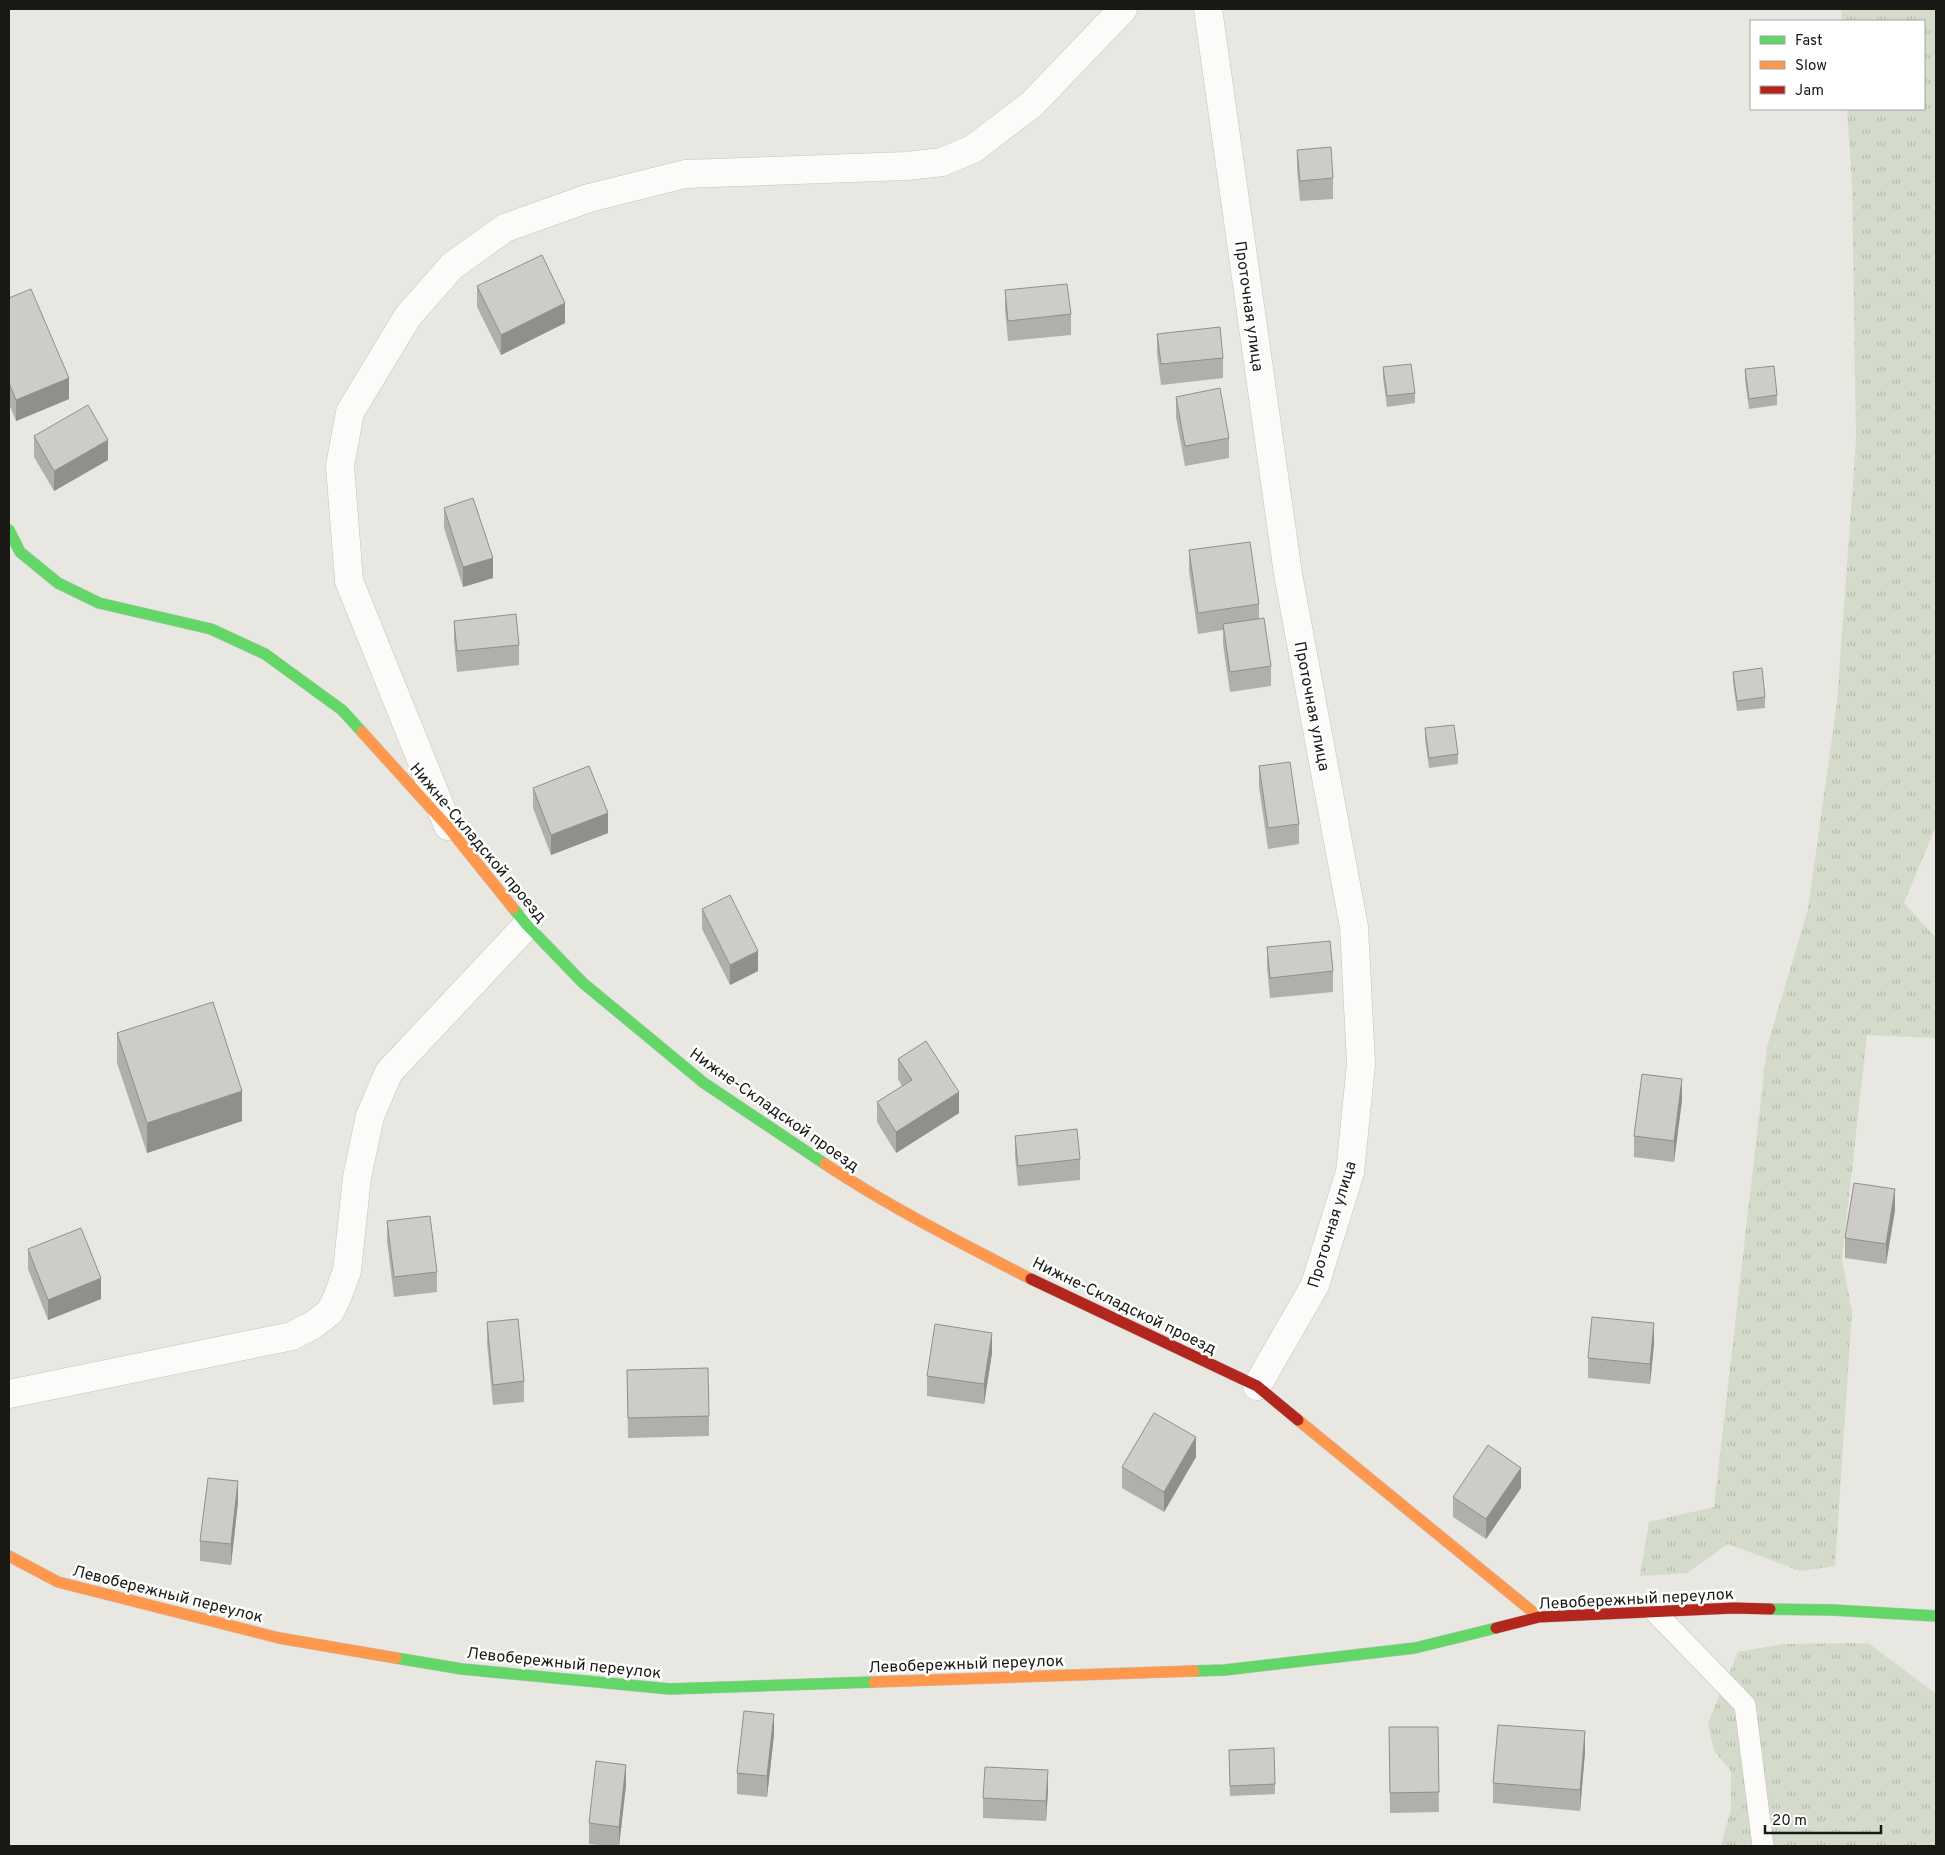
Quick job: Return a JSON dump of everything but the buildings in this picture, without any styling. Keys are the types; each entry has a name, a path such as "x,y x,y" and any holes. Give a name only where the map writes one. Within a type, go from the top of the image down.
{"street":[{"path":"448,827 349,581 342,495 340,466 350,412 408,316 452,266 505,228 588,198 685,174 907,166 942,162 974,149 1032,104 1123,9"},
{"name":"Проточная улица","path":"1208,9 1288,574 1354,927 1361,1064 1350,1172 1315,1285 1256,1386"},
{"name":"Нижне-Складской проезд","path":"9,530 20,552 58,582 99,603 211,629 265,654 342,710 448,827 527,925 583,983 704,1083 868,1193 1017,1272 1256,1386 1538,1617"},
{"path":"9,1394 292,1336 313,1325 330,1312 338,1298 346,1271 357,1177 370,1116 389,1072 527,925"},
{"name":"Левобережный переулок","path":"9,1556 58,1582 279,1638 462,1669 670,1689 1224,1670 1415,1648 1538,1617 1754,1608 1936,1616"}],"lane":[{"path":"1654,1611 1745,1705 1763,1846"}],"green space":[{"path":"1841,9 1936,9 1936,826 1904,903 1936,938 1936,1038 1867,1035 1842,1259 1852,1312 1835,1566 1800,1571 1728,1544 1687,1573 1640,1576 1649,1522 1714,1507 1767,1047 1808,909 1837,702 1856,441 1852,184 1847,110 1925,110 1925,20 1842,20"},
{"path":"1868,1643 1935,1693 1936,1846 1721,1846 1731,1809 1731,1771 1714,1751 1708,1723 1738,1652 1783,1644"}],"traffic: fast":[{"path":"9,530 20,552 58,583 99,603 211,629 265,654 342,710 362,732"},
{"path":"513,908 583,983 704,1083 825,1164"},
{"path":"1770,1609 1833,1610 1936,1616"},
{"path":"1194,1671 1225,1670 1415,1648 1496,1628"},
{"path":"396,1658 462,1669 670,1689 874,1682"}],"traffic: slow":[{"path":"362,732 448,827 513,908"},
{"path":"825,1164 901,1210 1031,1279"},
{"path":"1298,1420 1539,1617"},
{"path":"9,1556 58,1582 279,1638 396,1658"},
{"path":"874,1682 1194,1671"}],"traffic: jam":[{"path":"1031,1279 1257,1386 1298,1420"},
{"path":"1496,1628 1539,1617 1734,1608 1770,1609"}]}
